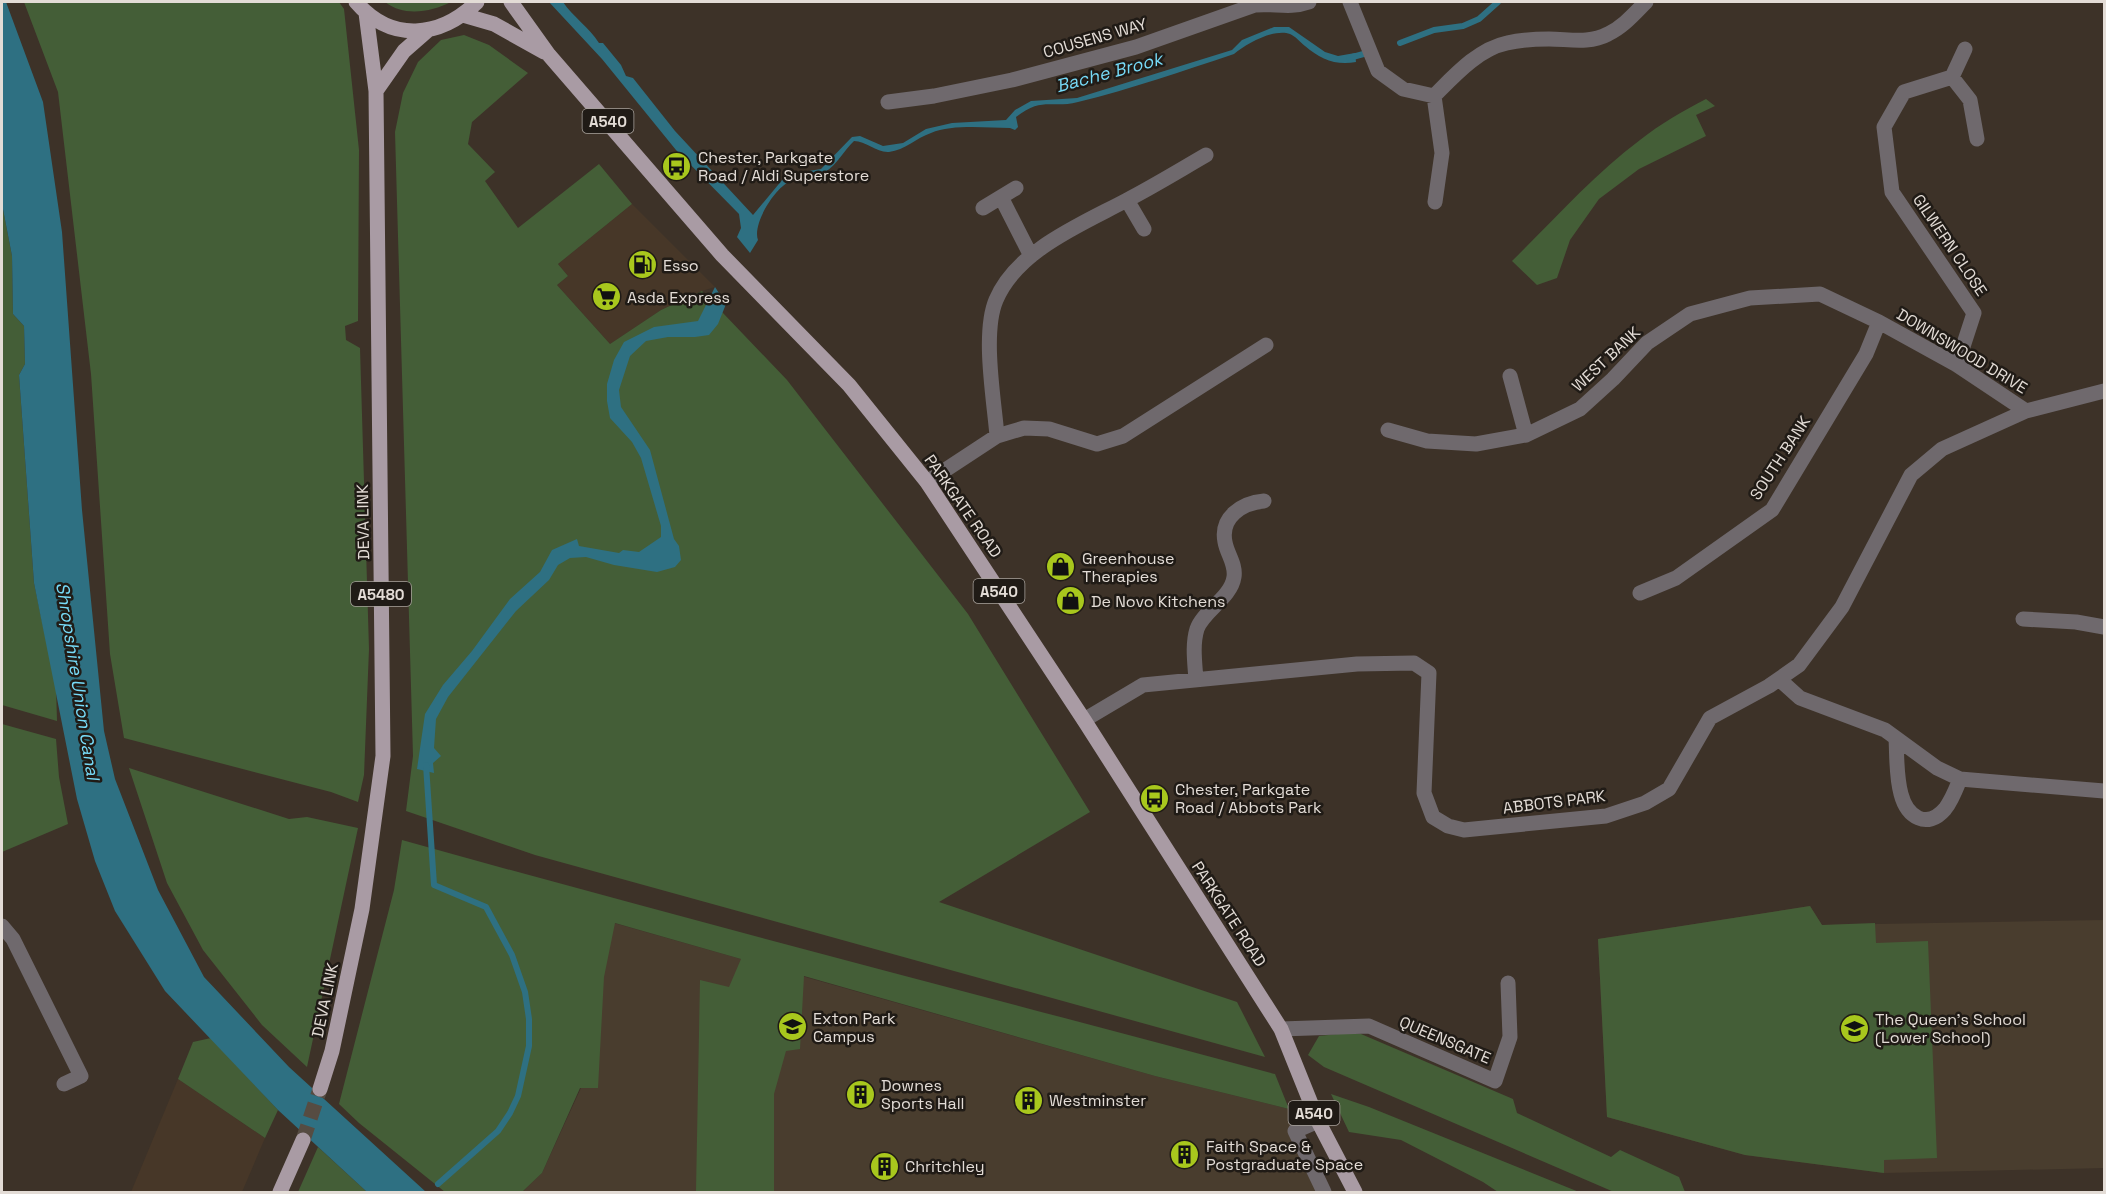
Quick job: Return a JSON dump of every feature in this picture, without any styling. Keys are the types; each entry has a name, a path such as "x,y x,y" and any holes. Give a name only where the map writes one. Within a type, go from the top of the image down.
{"main road":[{"path":"361,7 385,25 406,30 428,30 447,25 477,2"},
{"name":"PARKGATE ROAD","path":"511,2 549,55 722,255 849,385 927,482 1084,720 1281,1029 1318,1120 1355,1192"},
{"name":"DEVA LINK","path":"320,1089 332,1051 362,909 383,756 376,91 361,7"},
{"name":"PARKGATE ROAD","path":"463,15 494,24 549,55"},
{"path":"376,91 404,51 428,30"},
{"path":"280,1192 303,1140"}],"street":[{"name":"COUSENS WAY","path":"888,102 934,96 1012,80 1136,47 1255,5 1271,4 1285,7 1309,2"},
{"path":"1350,2 1378,71 1403,89 1434,96"},
{"path":"1434,96 1460,70 1485,52 1506,43 1547,39 1578,42 1606,35 1627,22 1646,2"},
{"path":"1965,49 1952,76 1970,100 1977,139"},
{"name":"GILWERN CLOSE","path":"1952,76 1904,92 1884,127 1892,192 1974,313 1957,365"},
{"path":"1434,96 1442,153 1435,202"},
{"path":"997,436 990,328 996,300 1012,274 1031,256 1080,223 1127,200 1206,155"},
{"path":"983,208 1016,188"},
{"path":"1001,197 1031,256"},
{"path":"1127,200 1144,229"},
{"name":"WEST BANK","path":"1388,430 1427,441 1476,444 1526,435 1580,409 1647,343 1690,314 1750,298 1820,294 1879,322"},
{"name":"DOWNSWOOD DRIVE","path":"1879,322 1957,365 2026,411"},
{"name":"SOUTH BANK","path":"1640,593 1676,578 1772,510 1866,354 1879,322"},
{"path":"927,482 997,436 1024,428 1049,429 1097,444 1110,442 1266,345"},
{"path":"1510,376 1526,435"},
{"name":"ABBOTS PARK","path":"1084,720 1143,685 1357,664 1414,663 1429,673 1424,794 1433,817 1448,826 1464,830 1606,816 1645,803 1669,789 1710,718 1779,680 1799,666 1842,607 1911,475 1942,449 2026,411 2104,391"},
{"path":"1196,680 1194,643 1197,627 1228,591 1234,578 1234,565 1225,541 1225,528 1236,510 1254,502 1264,501"},
{"path":"2023,619 2076,622 2104,627"},
{"path":"1779,680 1800,698 1885,730 1937,768 1960,779 2104,791"},
{"path":"1896,738 1901,795 1908,811 1920,819 1934,818 1944,810 1953,797 1960,779"},
{"path":"2,926 12,939 81,1076 64,1084"},
{"name":"QUEENSGATE","path":"1281,1029 1369,1026 1495,1081 1510,1037 1508,983"},
{"path":"1318,1120 1295,1131 1324,1192"}],"shaded area":[{"path":"632,204 715,287 661,310 610,344 557,285 568,276 558,264"},
{"name":"The Queen's School (Lower School)","path":"1810,906 1822,925 2104,920 2104,1168 1884,1173 1745,1155 1607,1117 1598,939"},
{"name":"Exton Park Campus","path":"614,923 1155,1076 1289,1109 1330,1192 522,1192 542,1173 581,1088"},
{"path":"178,1079 265,1138 242,1192 131,1192"}],"green space":[{"path":"24,2 339,2 344,9 359,150 358,321 345,326 346,340 360,348 369,649 364,775 358,802 331,792 124,738 110,654 91,374 58,92"},
{"path":"385,2 451,2 426,10 409,11 392,7"},
{"path":"464,35 489,45 528,73 472,122 468,144 495,172 485,181 518,228 599,164 632,204 558,264 568,276 557,285 610,344 661,310 702,291 787,380 968,614 1090,812 939,902 1237,1002 1265,1057 535,855 406,811 413,756 395,132 403,93 418,62 441,40"},
{"path":"1706,99 1715,106 1696,115 1706,136 1639,169 1599,199 1570,240 1557,278 1537,285 1512,261 1590,183 1623,154 1664,123"},
{"path":"2,204 12,256 13,314 24,326 25,364 19,375 34,583 56,687 57,721 2,705"},
{"path":"2,724 56,739 59,777 68,824 2,852"},
{"path":"129,768 289,819 307,817 358,828 307,1067 262,1025 203,950 167,883"},
{"path":"402,840 1275,1074 1289,1109 1155,1076 804,976 800,1049 786,1051 774,1094 774,1192 696,1191 700,980 729,987 741,959 615,923 604,977 598,1088 580,1088 542,1173 522,1192 445,1192 359,1123 339,1104 394,890"},
{"name":"The Queen's School (Lower School)","path":"1810,906 1822,925 1875,923 1876,943 1928,941 1937,1158 1884,1160 1884,1173 1745,1155 1607,1117 1598,939"},
{"path":"1361,1034 1513,1099 1517,1113 1611,1157 1620,1150 1679,1177 1685,1192 1614,1192 1324,1067 1308,1055 1319,1036"},
{"path":"211,1038 278,1110 265,1138 178,1079 193,1042"},
{"path":"1331,1094 1369,1107 1579,1192 1498,1192 1401,1140 1349,1132"},
{"path":"318,1147 367,1192 298,1192"}],"water":[{"name":"Shropshire Union Canal","path":"2,2 6,2 43,102 62,232 82,510 104,731 115,779 158,890 204,977 289,1067 426,1192 367,1192 278,1110 165,991 115,911 95,861 77,799 34,583 19,375 25,364 24,326 13,314 12,256 2,204"},
{"path":"549,2 563,2 599,43 603,43 621,65 626,76 633,78 675,131 753,215 783,179 796,173 821,169 852,137 860,136 883,146 903,143 926,129 952,123 1006,120 1015,110 1031,101 1077,98 1232,50 1242,40 1274,27 1289,27 1325,52 1338,56 1355,53 1356,62 1342,63 1322,58 1292,35 1276,33 1253,42 1234,54 1137,86 1069,104 1033,107 1016,117 1018,127 1015,130 980,127 949,128 931,133 900,149 889,152 854,141 825,172 789,182 777,191 761,216 757,233 758,240 750,253 737,237 741,228 739,214 676,150 602,59"},
{"path":"715,287 726,304 718,324 709,335 668,337 646,341 630,356 619,390 621,407 650,450 674,539 679,546 681,560 675,567 657,572 614,565 586,557 570,558 558,565 549,580 516,611 448,697 436,719 434,748 441,756 433,763 434,773 417,769 425,714 443,685 472,651 510,599 540,572 552,550 577,539 579,546 619,553 623,550 639,552 661,537 661,526 641,458 632,442 610,418 607,384 614,360 624,342 654,327 698,321"}],"waterway":[{"name":"Bache Brook","path":"1400,43 1434,30 1463,26 1479,19 1498,2"},
{"name":"Bache Brook","path":"1349,58 1367,53"},
{"path":"426,765 434,885 486,907 512,955 525,992 529,1019 529,1046 518,1096 510,1113 498,1131 438,1184"}],"tunnel":[{"path":"303,1140 320,1089"}],"place":[{"name":"Chester, Parkgate Road / Aldi Superstore","path":"677,166"},
{"name":"Esso","path":"642,265"},
{"name":"Asda Express","path":"606,297"},
{"name":"Greenhouse Therapies","path":"1061,567"},
{"name":"De Novo Kitchens","path":"1070,601"},
{"name":"Chester, Parkgate Road / Abbots Park","path":"1154,798"},
{"name":"Exton Park Campus","path":"792,1027"},
{"name":"The Queen's School (Lower School)","path":"1854,1028"},
{"name":"Downes Sports Hall","path":"860,1094"},
{"name":"Westminster","path":"1028,1100"},
{"name":"Faith Space & Postgraduate Space","path":"1185,1155"},
{"name":"Chritchley","path":"884,1166"}]}
